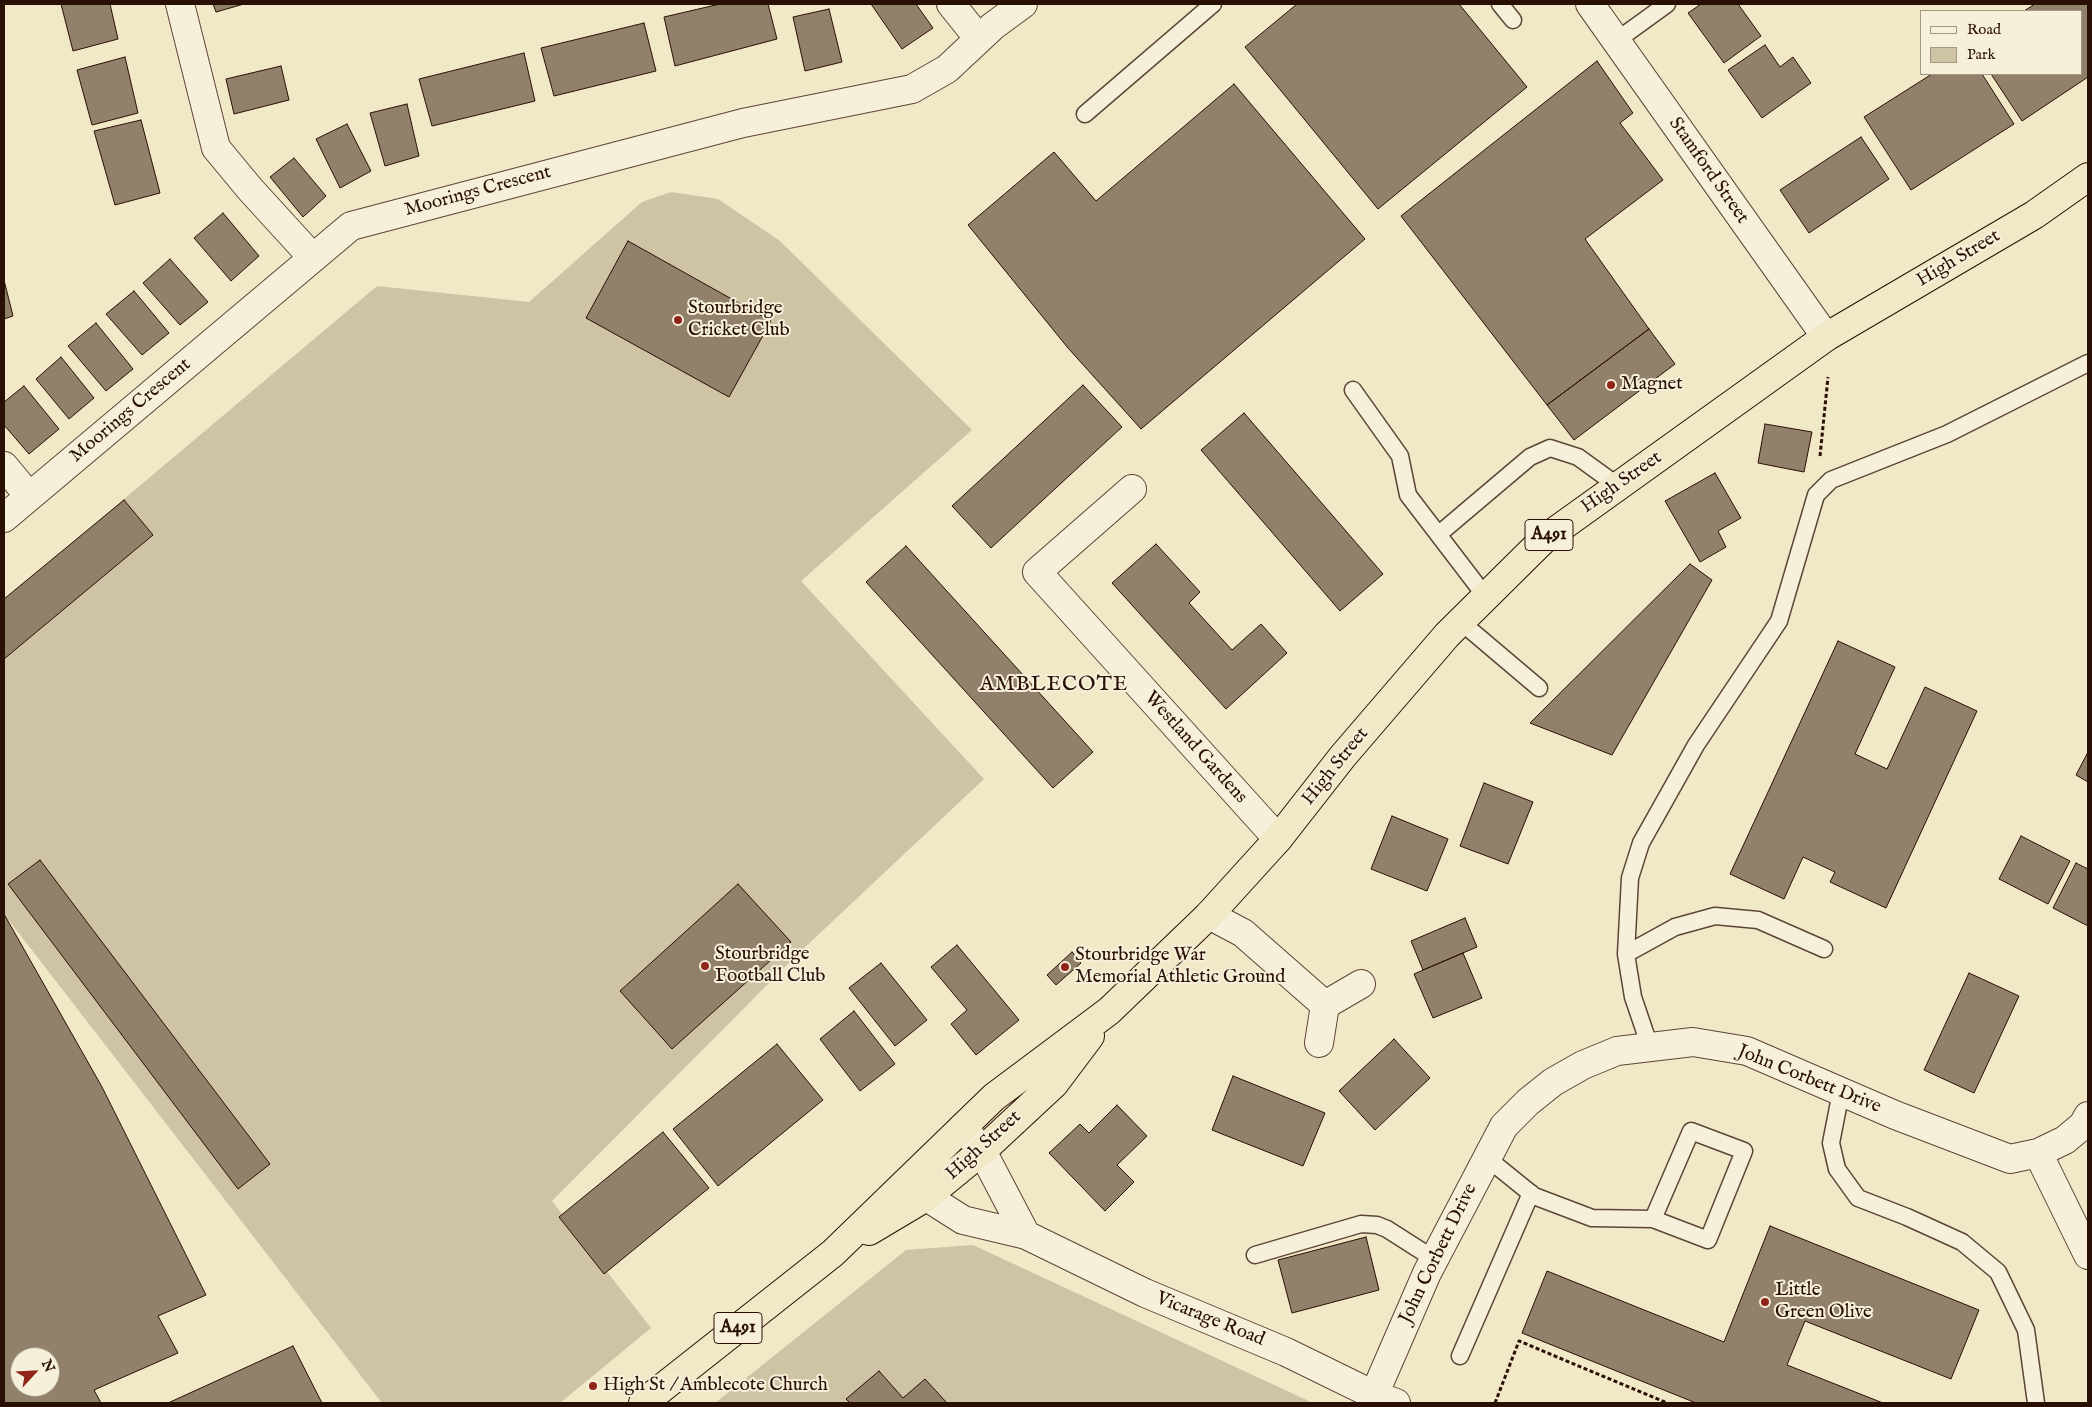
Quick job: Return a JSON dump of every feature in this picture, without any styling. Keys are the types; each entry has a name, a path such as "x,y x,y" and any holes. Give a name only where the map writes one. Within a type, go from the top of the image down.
{"highway":[{"name":"High Street","path":"643,1403 833,1252 1005,1087 1110,1011 1210,915 1278,839 1344,756 1447,635 1543,540 1826,338 2034,214 2088,177"},
{"name":"High Street","path":"833,1252 926,1197 982,1151 1054,1084 1110,1011"}],"street":[{"path":"180,4 216,148 313,258"},
{"path":"951,4 978,39"},
{"name":"Moorings Crescent","path":"4,518 351,226 743,123 912,89 947,69 978,39 1023,4"},
{"name":"Stamford Street","path":"1590,4 1826,338"},
{"path":"4,466 29,496"},
{"name":"Westland Gardens","path":"1132,489 1037,572 1278,839"},
{"path":"1210,915 1243,933 1325,1005"},
{"path":"1325,1005 1361,984"},
{"path":"1319,1043 1325,1005"},
{"name":"John Corbett Drive","path":"1379,1400 1434,1259 1504,1126 1528,1102 1553,1082 1583,1065 1617,1052 1693,1042 1747,1051 1895,1115 2010,1159 2038,1154 2065,1140 2083,1125 2088,1116"},
{"path":"962,1127 982,1151 1026,1235"},
{"path":"2038,1154 2088,1255"},
{"name":"Vicarage Road","path":"904,1183 963,1220 1026,1235 1145,1293 1286,1352 1379,1400"}],"lane":[{"path":"1085,114 1213,4"},
{"path":"1500,4 1513,20"},
{"path":"1616,41 1667,4"},
{"path":"1650,1047 1633,996 1626,954 1630,878 1641,843 1696,745 1779,621 1816,495 1831,480 1947,434 2088,363"},
{"path":"1353,390 1400,456 1408,495 1486,597"},
{"path":"1439,534 1530,457 1550,448 1578,457 1618,486"},
{"path":"1461,622 1539,688"},
{"path":"1626,954 1676,927 1715,916 1758,920 1824,949"},
{"path":"1841,1092 1831,1143 1837,1169 1858,1198 1907,1217 1962,1242 1998,1272 2026,1330 2035,1402"},
{"path":"1487,1158 1531,1193 1592,1218 1653,1219 1708,1240 1744,1151 1691,1130 1653,1219"},
{"path":"1460,1356 1531,1193"},
{"path":"1255,1256 1361,1224 1377,1225 1387,1229 1434,1259"}],"path":[{"path":"1816,495 1828,377"},
{"path":"1494,1403 1519,1341 1667,1403"}],"green space":[{"path":"671,192 718,199 780,241 972,430 801,581 984,779 801,951 552,1201 651,1328 560,1403 382,1403 4,914 4,600 377,286 529,302 642,202"},
{"path":"973,1245 1313,1403 715,1403 906,1250"}],"building":[{"path":"61,4 110,4 118,39 73,51"},
{"path":"213,4 244,4 216,12"},
{"path":"720,4 768,4 777,39 675,66 664,17"},
{"path":"871,4 916,4 933,28 902,49"},
{"path":"1297,4 1459,4 1527,87 1378,209 1245,47"},
{"path":"1701,4 1738,4 1761,36 1724,63 1688,13"},
{"path":"2035,4 2088,4 2088,77 2022,121 1992,75 2082,75 2082,10 2026,10"},
{"path":"829,9 842,62 805,71 793,17"},
{"path":"644,23 656,71 554,96 541,48"},
{"path":"1765,45 1780,67 1793,57 1811,83 1762,118 1728,70"},
{"path":"524,53 535,101 432,126 419,79"},
{"path":"125,57 138,113 92,125 77,70"},
{"path":"1597,61 1633,113 1620,123 1663,180 1585,239 1649,329 1547,405 1401,216"},
{"path":"281,66 289,100 234,114 226,79"},
{"path":"1930,75 1983,75 2014,124 1911,190 1864,117"},
{"path":"1234,84 1365,239 1141,429 1068,348 968,225 1054,152 1096,201"},
{"path":"407,104 419,156 385,166 370,113"},
{"path":"141,120 160,193 115,205 94,131"},
{"path":"347,124 371,171 340,188 316,139"},
{"path":"1861,137 1889,179 1809,233 1780,190"},
{"path":"294,158 326,196 303,217 270,177"},
{"path":"223,213 259,256 231,281 194,238"},
{"name":"Stourbridge Cricket Club","path":"628,241 771,321 729,397 586,318"},
{"path":"170,259 208,302 180,325 143,283"},
{"path":"4,280 13,316 4,319"},
{"path":"134,291 169,333 142,355 106,314"},
{"path":"96,323 133,369 106,391 68,346"},
{"name":"Magnet","path":"1649,329 1675,364 1574,440 1547,405"},
{"path":"61,357 94,398 69,419 36,379"},
{"path":"1083,385 1122,427 991,548 952,506"},
{"path":"24,386 59,429 29,454 4,425 4,402"},
{"path":"1244,413 1383,574 1340,611 1201,450"},
{"path":"1765,424 1812,432 1804,472 1758,463"},
{"path":"1715,473 1741,518 1718,531 1726,547 1700,562 1665,501"},
{"path":"124,500 153,535 4,659 4,599"},
{"path":"1156,544 1200,592 1189,603 1232,650 1261,624 1287,653 1226,709 1112,583"},
{"path":"906,546 1093,752 1053,788 866,582"},
{"path":"1690,564 1712,580 1612,755 1530,723"},
{"path":"1838,641 1895,667 1855,754 1887,769 1925,687 1977,711 1886,908 1830,882 1835,872 1803,857 1784,899 1730,874"},
{"path":"2088,752 2088,782 2076,775"},
{"path":"1484,783 1533,802 1508,864 1460,846"},
{"path":"1392,816 1448,839 1427,891 1371,869"},
{"path":"2021,836 2070,861 2048,904 1999,879"},
{"path":"40,860 270,1164 238,1189 8,884"},
{"path":"2076,863 2088,869 2088,926 2053,908"},
{"name":"Stourbridge Football Club","path":"738,884 791,942 672,1049 620,991"},
{"path":"4,914 102,1087 206,1295 158,1316 178,1353 94,1390 101,1403 4,1403"},
{"path":"1465,918 1477,947 1423,970 1411,941"},
{"path":"957,945 1019,1020 976,1055 951,1024 967,1010 931,967"},
{"name":"Stourbridge War Memorial Athletic Ground","path":"1072,952 1081,963 1056,985 1047,975"},
{"path":"1463,953 1482,998 1433,1018 1414,974"},
{"path":"881,963 927,1020 895,1046 849,988"},
{"path":"1969,973 2019,996 1974,1093 1924,1070"},
{"path":"854,1011 895,1064 860,1091 820,1039"},
{"path":"1394,1039 1430,1078 1375,1130 1339,1091"},
{"path":"777,1044 823,1100 718,1186 673,1129"},
{"path":"1233,1076 1325,1113 1303,1166 1212,1130"},
{"path":"1117,1105 1147,1136 1117,1165 1134,1182 1105,1211 1049,1153 1080,1124 1089,1133"},
{"path":"663,1132 709,1188 604,1274 559,1217"},
{"path":"1770,1226 1979,1310 1951,1379 1805,1321 1787,1365 1883,1403 1696,1403 1522,1333 1547,1271 1724,1342"},
{"path":"1366,1237 1379,1290 1292,1313 1278,1260"},
{"path":"293,1346 322,1403 168,1403"},
{"path":"879,1371 903,1398 925,1379 947,1403 850,1403 846,1399"}],"place":[{"name":"Stourbridge Cricket Club","path":"678,320"},
{"name":"Magnet","path":"1611,385"},
{"name":"Stourbridge Football Club","path":"705,966"},
{"name":"Stourbridge War Memorial Athletic Ground","path":"1065,967"},
{"name":"Little Green Olive","path":"1765,1302"},
{"name":"High St / Amblecote Church","path":"593,1386"}],"district":[{"name":"AMBLECOTE","path":"1054,686"}]}
